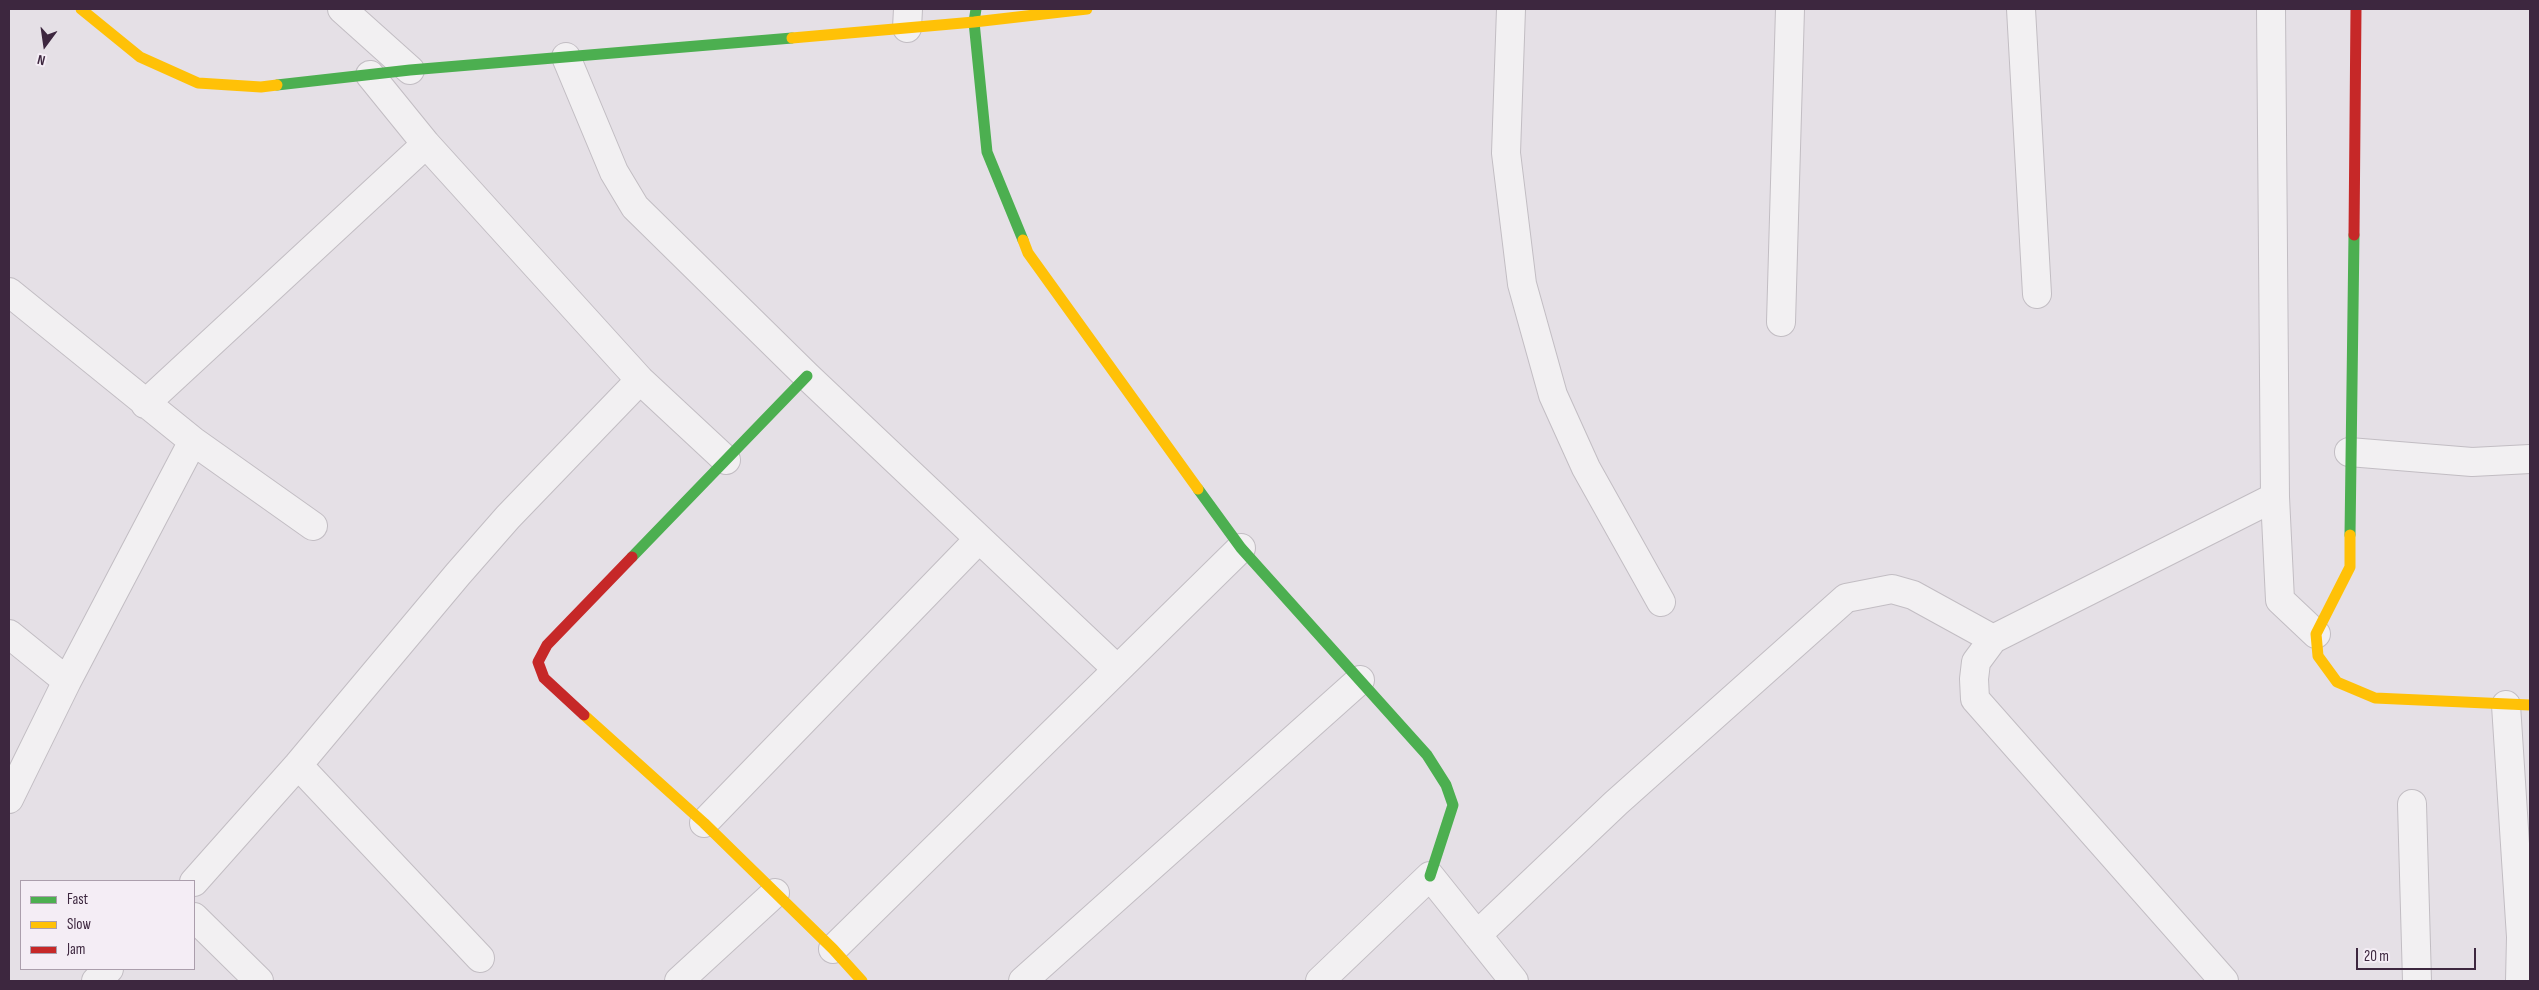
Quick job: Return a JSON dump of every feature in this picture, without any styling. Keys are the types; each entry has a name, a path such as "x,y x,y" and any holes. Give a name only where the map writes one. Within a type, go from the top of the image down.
{"street":[{"path":"82,9 140,57 198,84 261,87 410,70 566,57 907,18 974,22 1087,9"},
{"path":"342,9 410,70"},
{"path":"976,9 974,22 987,152 1028,253 1241,548 1427,755 1446,785 1453,805 1450,820 1430,876 1320,981"},
{"path":"1511,9 1506,153 1522,284 1553,395 1586,468 1661,602"},
{"path":"1781,322 1790,9"},
{"path":"2021,9 2037,294"},
{"path":"2271,9 2275,497 2280,600 2316,634"},
{"path":"2356,9 2349,452 2350,567 2316,634 2318,656 2337,682 2375,698 2518,705 2526,937 2520,981"},
{"path":"566,57 614,172 635,207 807,376 1117,669"},
{"path":"370,74 426,144 640,380 726,460"},
{"path":"145,404 426,144"},
{"path":"9,292 193,441 313,526"},
{"path":"807,376 547,645 538,662 544,678 704,823 833,949 862,981"},
{"path":"195,881 298,765 508,517 640,380"},
{"path":"9,799 67,681 193,441"},
{"path":"2349,452 2472,462 2530,459"},
{"path":"2224,981 1975,699 1976,662 1993,639 2275,497"},
{"path":"704,823 979,539"},
{"path":"833,949 1241,548"},
{"path":"1477,935 1616,803 1846,598 1892,589 1913,595 1993,639"},
{"path":"9,634 67,681"},
{"path":"1023,981 1360,680"},
{"path":"298,765 480,958"},
{"path":"2412,804 2417,981"},
{"path":"1430,876 1514,981"},
{"path":"679,981 775,892"},
{"path":"195,918 259,981"},
{"path":"96,981 108,970"}],"traffic: fast":[{"path":"976,9 974,22 987,152 1023,240"},
{"path":"277,85 410,70 792,38"},
{"path":"2350,535 2354,235"},
{"path":"632,557 807,376"},
{"path":"1198,489 1241,548 1427,755 1446,785 1453,805 1430,876"}],"traffic: slow":[{"path":"81,9 140,57 198,83 261,87 277,85"},
{"path":"792,38 974,22 1087,9"},
{"path":"1023,240 1028,253 1198,489"},
{"path":"2350,535 2350,567 2316,634 2318,656 2337,682 2375,698 2530,705"},
{"path":"584,715 704,823 833,949 862,981"}],"traffic: jam":[{"path":"2354,235 2356,9"},
{"path":"584,715 544,678 538,662 547,645 632,557"}]}
